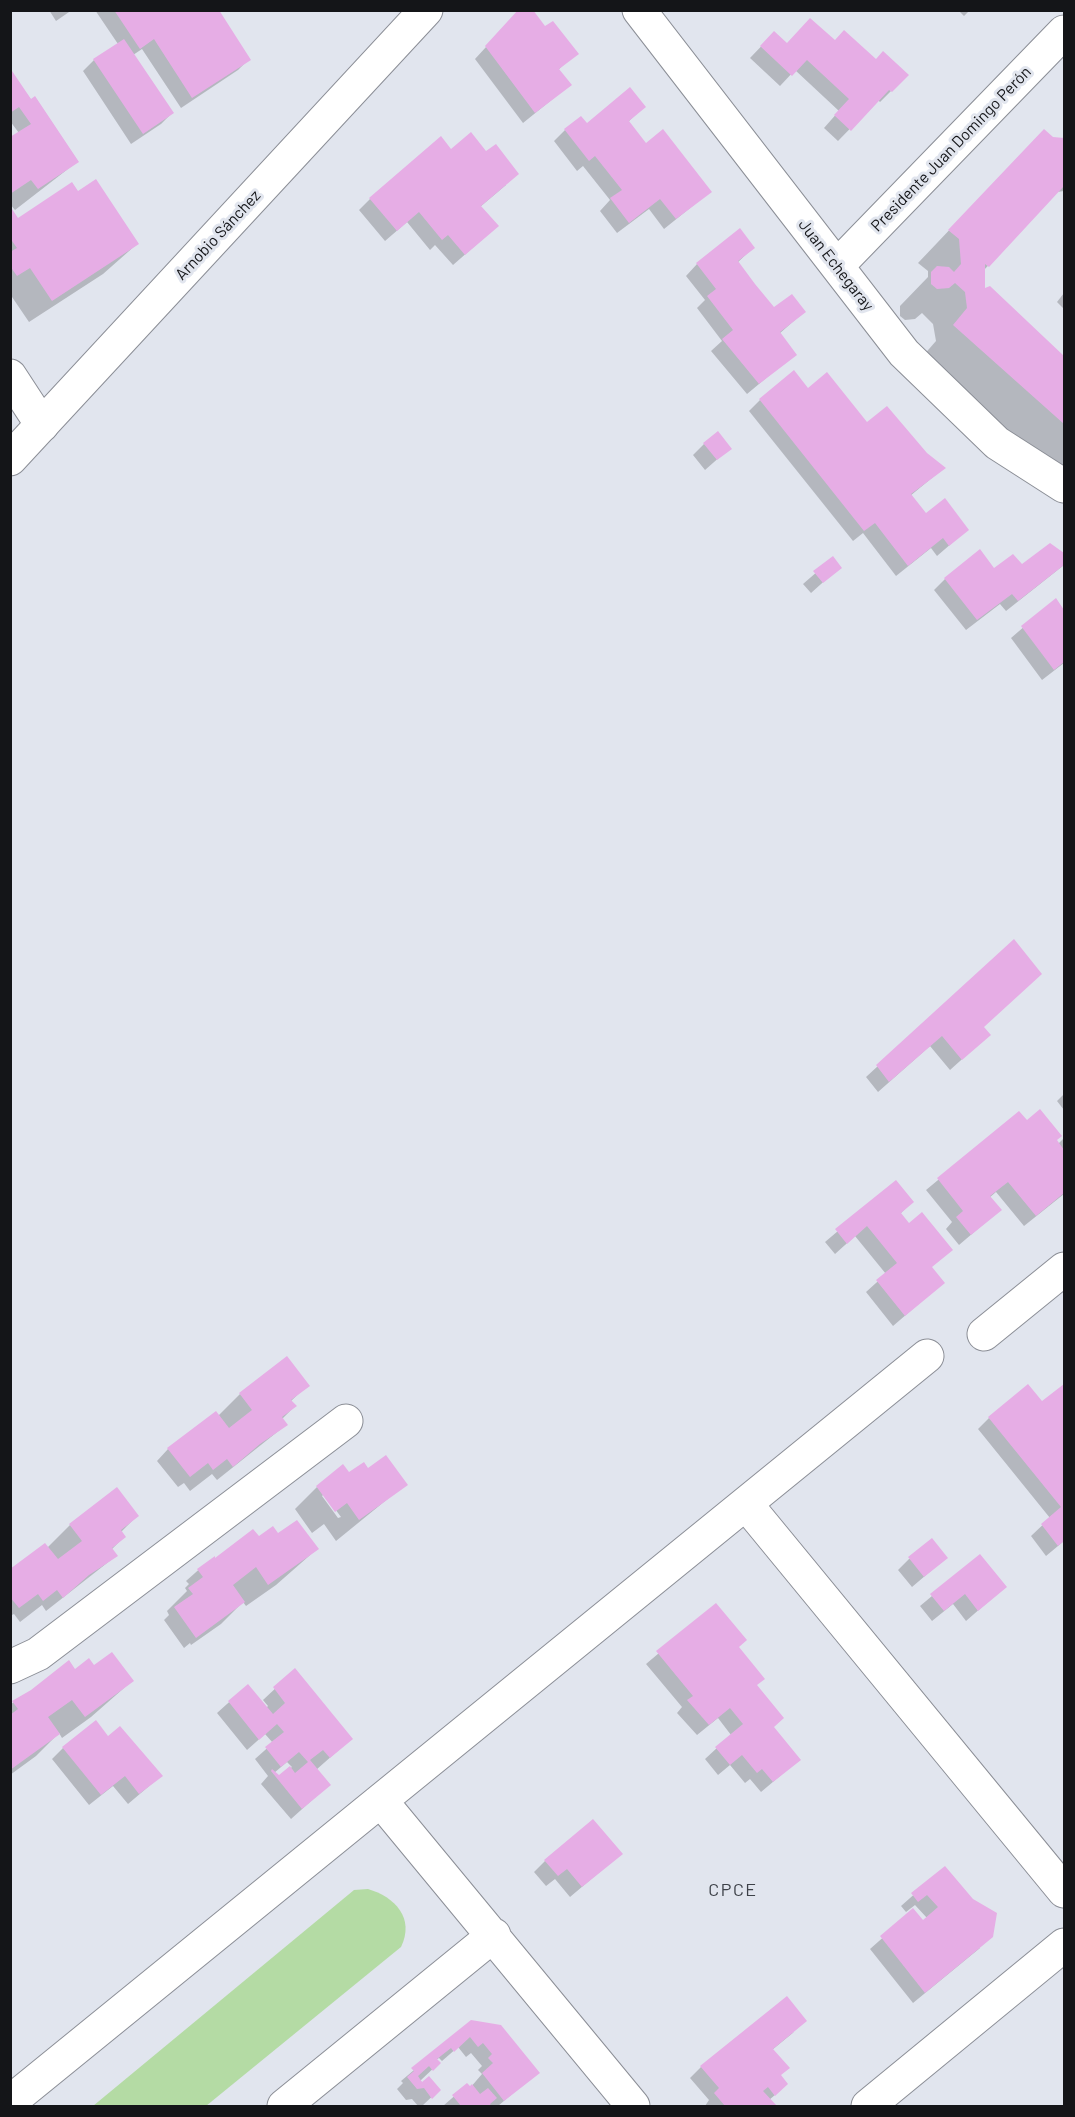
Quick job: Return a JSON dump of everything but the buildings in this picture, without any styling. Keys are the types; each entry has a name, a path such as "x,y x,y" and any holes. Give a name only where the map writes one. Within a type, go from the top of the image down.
{"street":[{"name":"Juan Echegaray","path":"639,10 904,353 997,443 1065,486"},
{"name":"Arnobio Sánchez","path":"10,459 425,11"},
{"name":"Presidente Juan Domingo Perón","path":"837,266 1065,32"},
{"path":"10,376 42,425"},
{"path":"984,1334 1065,1269"},
{"path":"10,2102 927,1356"},
{"path":"10,1667 38,1654 346,1421"},
{"path":"746,1504 1065,1891"},
{"path":"381,1801 633,2106"},
{"path":"285,2106 494,1935"},
{"path":"868,2106 1065,1945"}],"green space":[{"path":"368,1889 387,1897 400,1910 406,1927 401,1947 206,2106 93,2106 354,1890"}],"district":[{"name":"CPCE","path":"733,1890"}]}
